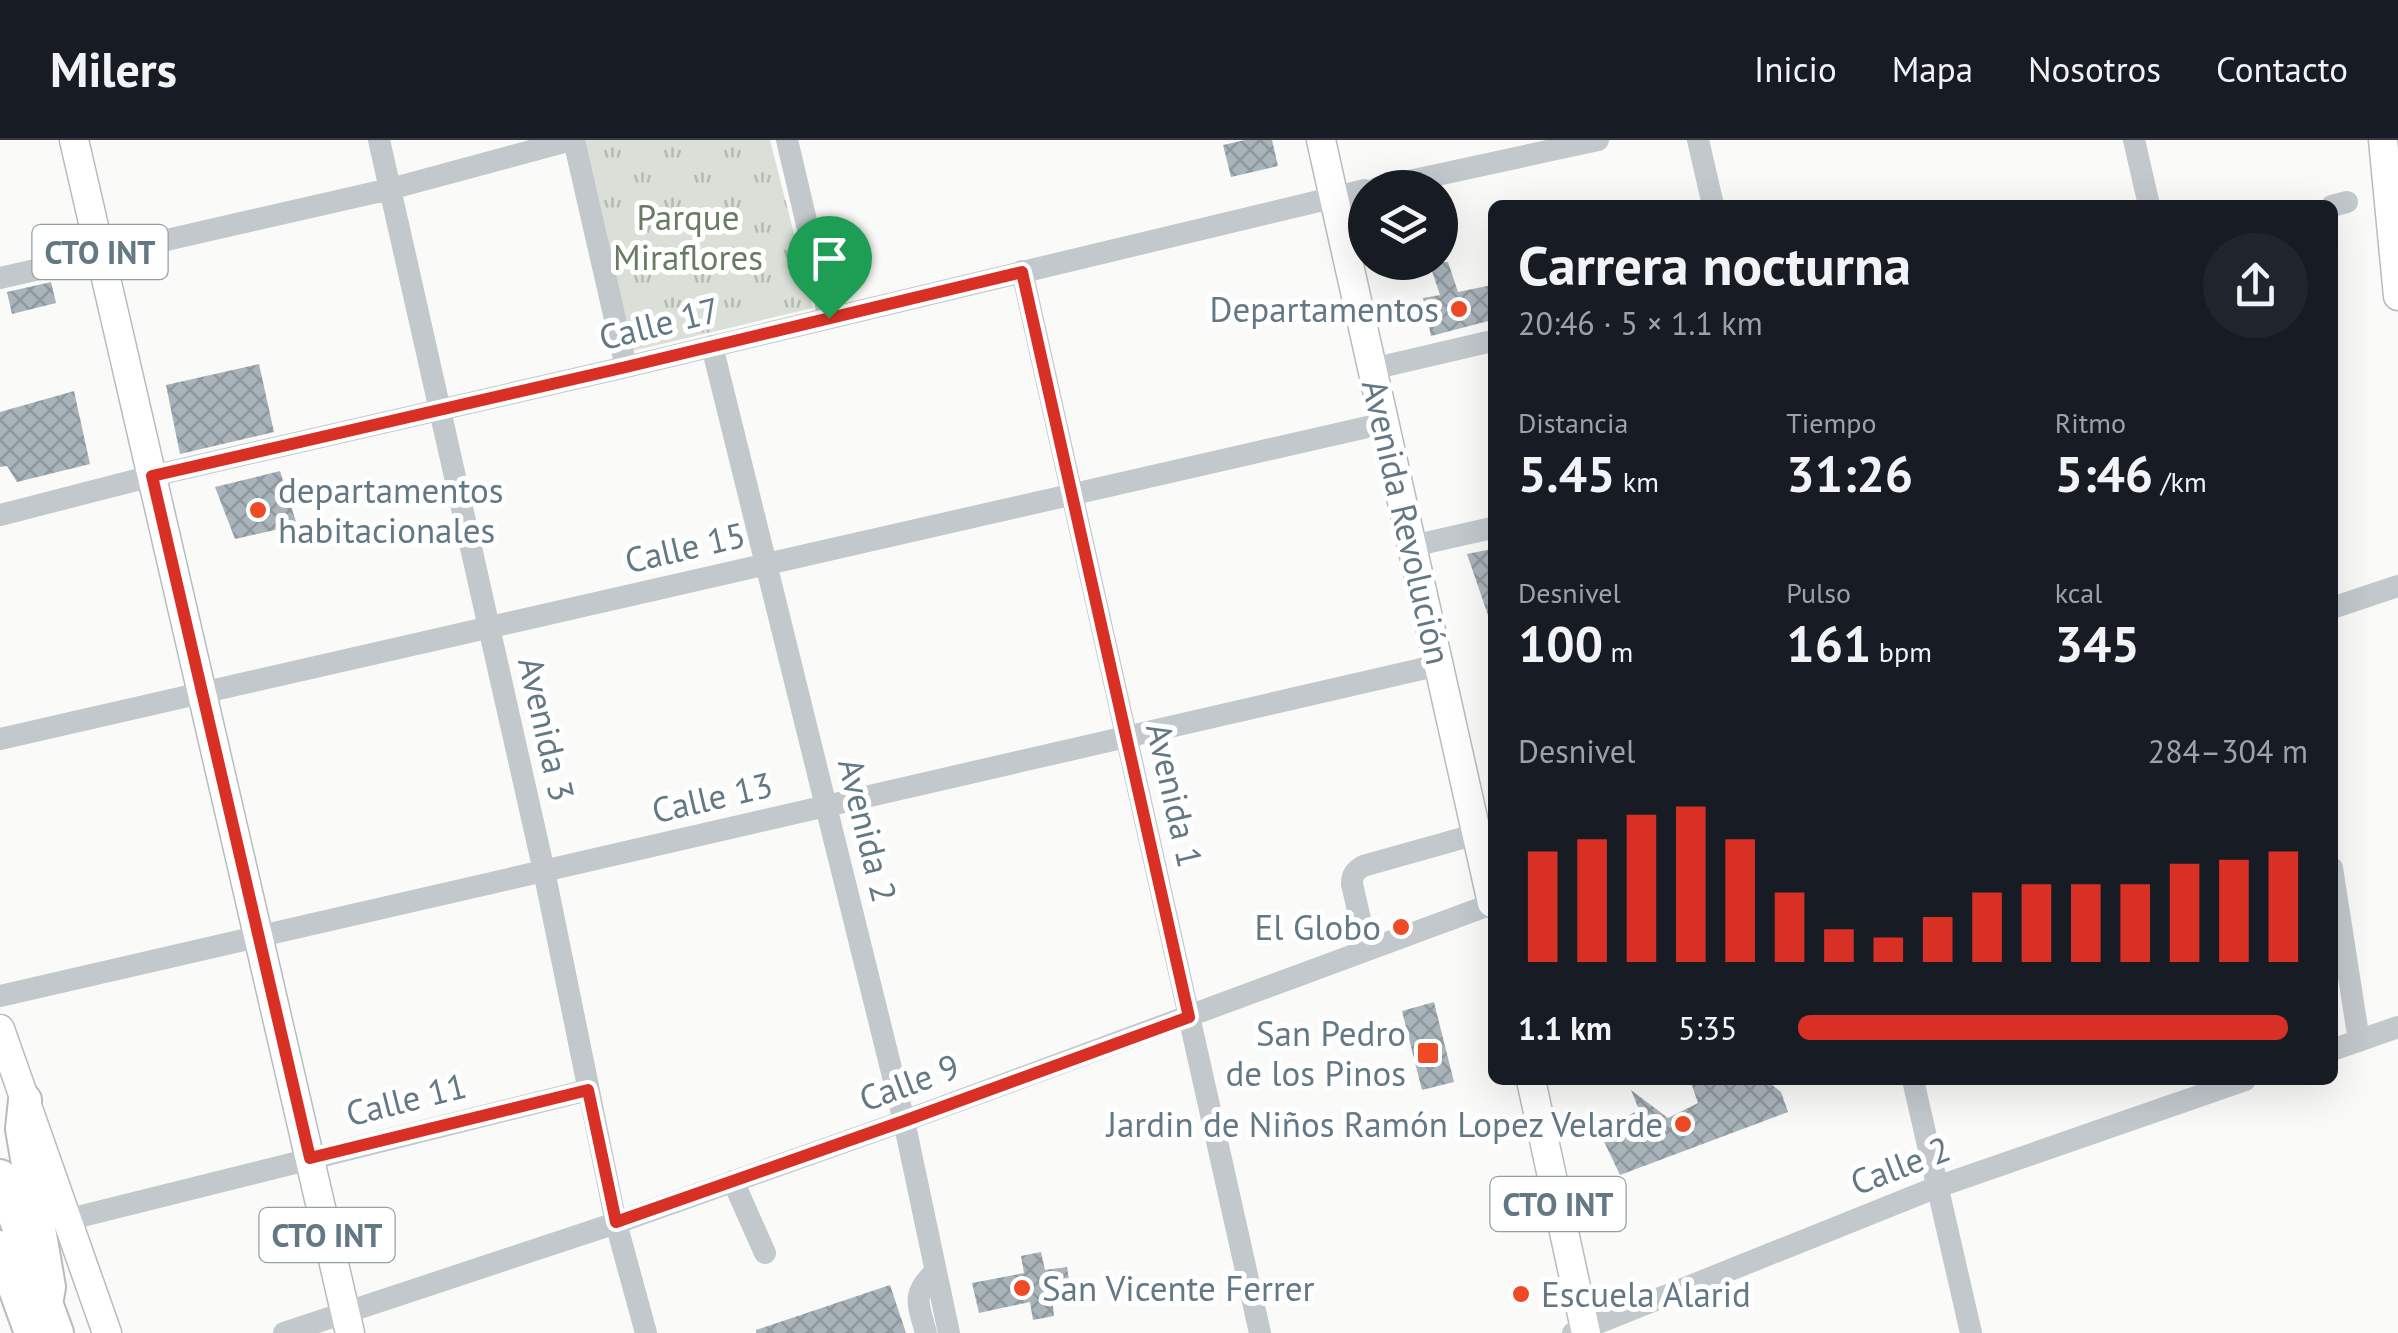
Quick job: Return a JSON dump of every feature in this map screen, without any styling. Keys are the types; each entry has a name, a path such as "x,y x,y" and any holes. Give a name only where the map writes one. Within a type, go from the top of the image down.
{"highway":[{"path":"25,1100 22,1128 50,1286 45,1323"},
{"path":"0,1176 45,1323"},
{"path":"0,1247 45,1323"}],"main road":[{"name":"CTO INT","path":"74,140 347,1323"},
{"name":"Avenida Revolución","path":"1321,140 1488,885"},
{"path":"2382,140 2398,296"},
{"path":"0,1028 107,1333"},
{"name":"CTO INT","path":"1532,1085 1581,1332"}],"street":[{"name":"Avenida 3","path":"379,140 544,872 616,1222 646,1333"},
{"path":"0,278 390,189 573,140 626,367"},
{"path":"787,140 829,318"},
{"path":"1458,170 1598,140"},
{"path":"1698,140 1712,200"},
{"path":"2134,140 2148,200"},
{"name":"Calle 17","path":"0,515 1348,194"},
{"name":"Avenida 1","path":"1022,272 1260,1333"},
{"path":"1372,369 1488,342"},
{"name":"Avenida 2","path":"712,346 904,1121 949,1333"},
{"name":"Calle 15","path":"0,739 1385,423"},
{"path":"1412,546 1488,529"},
{"path":"2338,606 2398,586"},
{"name":"Calle 13","path":"0,996 1439,666"},
{"path":"1367,950 1352,884 1356,870 1477,834"},
{"name":"Calle 9","path":"284,1333 347,1323 1488,905"},
{"path":"2338,906 2359,1041"},
{"path":"2338,1048 2398,1027"},
{"path":"1915,1085 1970,1333"},
{"name":"Calle 2","path":"1581,1332 1936,1186 2230,1085"},
{"name":"Calle 11","path":"66,1220 588,1090"},
{"path":"733,1181 765,1253"},
{"path":"926,1333 918,1296 921,1285 936,1271"}],"green space":[{"name":"Parque Miraflores","path":"565,140 770,140 813,308 615,355"}],"building":[{"path":"1272,140 1278,166 1231,177 1223,145"},
{"name":"Departamentos","path":"1435,280 1454,280 1458,292 1488,286 1488,321 1431,336 1423,298 1440,295"},
{"path":"51,282 56,303 12,314 7,292"},
{"path":"259,364 274,432 180,454 166,385"},
{"path":"74,391 90,464 17,482 7,466 0,467 0,412"},
{"name":"departamentos habitacionales","path":"280,471 297,525 235,539 215,487"},
{"path":"1488,550 1488,615 1467,554"},
{"path":"1434,1002 1454,1082 1422,1090 1402,1011"},
{"name":"Jardin de Niños Ramón Lopez Velarde","path":"1692,1085 1772,1085 1781,1092 1788,1112 1620,1175 1599,1131 1639,1110 1631,1090 1668,1118 1698,1103"},
{"name":"San Vicente Ferrer","path":"1041,1252 1045,1270 1067,1267 1071,1292 1052,1297 1054,1316 1033,1320 1030,1302 979,1313 972,1283 1024,1273 1021,1256"},
{"path":"890,1285 906,1333 756,1333 756,1330"}],"place":[{"name":"Departamentos","path":"1459,309"},
{"name":"departamentos habitacionales","path":"258,510"},
{"name":"El Globo","path":"1401,927"},
{"name":"San Pedro de los Pinos","path":"1428,1053"},
{"name":"Jardin de Niños Ramón Lopez Velarde","path":"1683,1124"},
{"name":"San Vicente Ferrer","path":"1022,1288"},
{"name":"Escuela Alarid","path":"1521,1294"}],"route":[{"path":"1022,272 1189,1017 616,1222 588,1090 310,1158 152,476 829,318 1022,272"}]}
